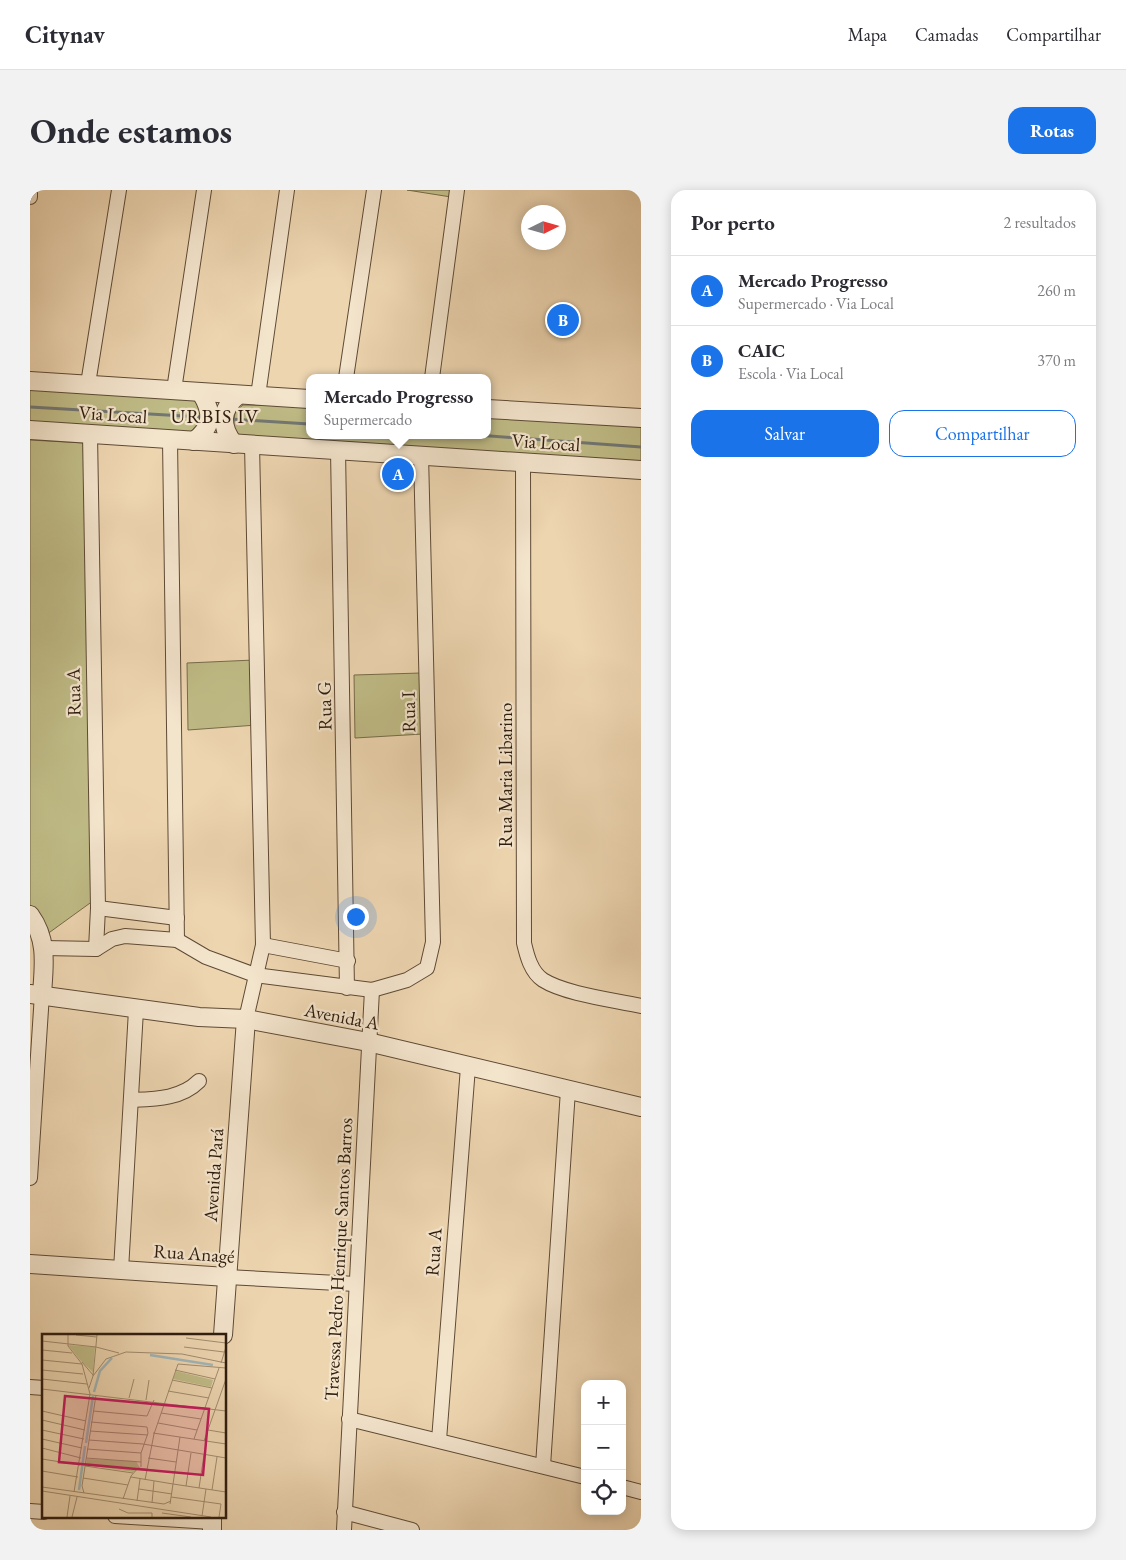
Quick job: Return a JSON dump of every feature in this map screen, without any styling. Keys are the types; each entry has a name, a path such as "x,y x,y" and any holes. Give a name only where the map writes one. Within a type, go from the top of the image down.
{"street":[{"path":"30,190 30,196"},
{"path":"88,384 119,190"},
{"path":"174,390 204,190"},
{"path":"258,396 287,190"},
{"path":"347,374 374,190"},
{"path":"433,374 457,190"},
{"name":"Via Local","path":"30,381 306,399"},
{"path":"194,441 207,429 210,422 208,407 201,393"},
{"path":"234,444 226,431 223,415 226,408 238,395"},
{"name":"Via Local","path":"491,409 641,418"},
{"name":"Via Local","path":"30,430 641,470"},
{"name":"Rua A","path":"90,434 98,908 96,949"},
{"path":"170,440 177,940"},
{"path":"246,1019 263,945 252,445"},
{"name":"Rua G","path":"338,450 347,988"},
{"name":"Rua I","path":"420,456 433,942 427,968"},
{"name":"Rua Maria Libarino","path":"524,462 524,943 529,964 542,980 563,988 641,1006"},
{"path":"98,908 177,918"},
{"path":"30,915 43,940 36,994 30,1178"},
{"name":"Avenida A","path":"43,940 96,949 112,939 125,936 177,940 206,956 255,975 372,990 407,980 427,968"},
{"path":"263,945 348,961"},
{"name":"Travessa Pedro Henrique Santos Barros","path":"344,1530 372,990"},
{"name":"Avenida A","path":"36,994 136,1010 199,1017 246,1019 368,1042 641,1108"},
{"path":"121,1270 136,1010"},
{"name":"Avenida Pará","path":"223,1334 246,1019"},
{"name":"Rua A","path":"439,1440 468,1067"},
{"path":"131,1100 157,1099 184,1093 199,1081"},
{"path":"543,1466 568,1090"},
{"name":"Rua Anagé","path":"30,1264 356,1284"},
{"path":"349,1420 439,1440 581,1476"},
{"path":"626,1488 641,1492"},
{"path":"344,1512 412,1530"},
{"path":"143,1518 212,1523"}],"shaded area":[{"path":"407,190 452,190 451,197"},
{"path":"30,387 192,396 205,410 197,434 30,428"},
{"path":"243,405 306,406 306,439 491,439 491,416 641,427 641,466 242,438 233,431 235,412"},
{"path":"30,440 84,443 97,898 39,940 30,930"},
{"path":"254,660 257,725 188,730 187,663"},
{"path":"421,673 423,734 355,738 354,675"}],"waterway":[{"path":"30,407 201,417"},
{"path":"230,419 306,424"},
{"path":"491,436 641,447"}],"place":[{"name":"CAIC","path":"563,320"},
{"name":"Mercado Progresso","path":"398,474"}],"district":[{"name":"URBIS IV","path":"215,416"}]}
